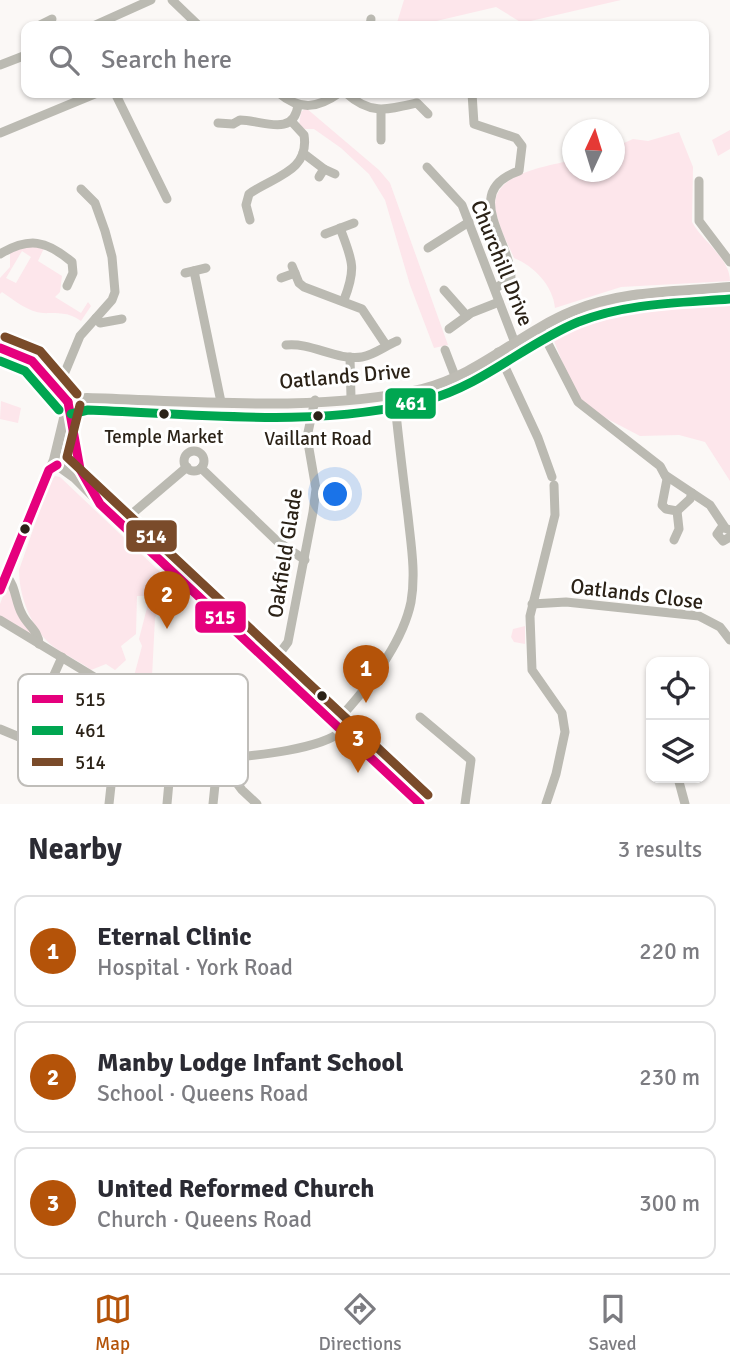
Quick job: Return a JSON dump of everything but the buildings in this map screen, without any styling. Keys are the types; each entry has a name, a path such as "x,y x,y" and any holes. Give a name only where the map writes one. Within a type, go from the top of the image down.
{"main road":[{"name":"Oatlands Drive","path":"68,402 87,398 221,402 303,401 394,394 430,386 455,376 573,310 617,297 730,287"},
{"path":"0,349 30,360 68,402 73,448 92,495"},
{"path":"0,590 56,462 68,402"},
{"path":"56,462 73,448"},
{"path":"56,462 77,460"},
{"path":"56,462 420,804"}],"street":[{"path":"104,21 151,0"},
{"path":"172,0 194,21"},
{"path":"48,21 52,19"},
{"path":"0,65 21,57"},
{"path":"0,133 85,98"},
{"path":"117,98 167,199"},
{"path":"287,98 298,105 316,105 329,98"},
{"path":"353,98 368,109 381,111 417,103 428,114"},
{"path":"472,98 474,124 516,138 522,146 519,171 498,182 492,195 490,209 511,265 511,278 496,288"},
{"path":"292,122 298,105"},
{"path":"381,111 381,140"},
{"path":"218,123 233,124 240,120 278,125 292,122"},
{"path":"250,220 246,205 249,194 287,175 303,153 304,135 292,122"},
{"path":"303,153 322,173 335,174"},
{"name":"Churchill Drive","path":"427,167 451,191 469,222 515,342"},
{"path":"699,181 699,221 729,259"},
{"path":"58,388 80,336 112,300 115,280 112,257 99,211 81,189"},
{"path":"428,248 469,222"},
{"path":"325,234 354,223"},
{"path":"340,228 354,264 354,276 344,300"},
{"path":"0,254 24,242 41,243 72,262 73,273 67,286"},
{"path":"206,268 190,272 221,402"},
{"path":"281,278 293,269 304,286 362,309 386,345"},
{"path":"444,289 467,316"},
{"path":"449,329 467,316 499,302"},
{"path":"96,318 100,323 122,319"},
{"path":"540,328 578,402 595,418 647,453 665,475 710,505 727,528 718,530 717,536 723,541 730,537"},
{"path":"286,345 298,343 350,357 371,355 397,341"},
{"path":"445,350 455,376"},
{"path":"498,352 538,438 553,481 557,505 549,548 532,604 532,670 562,713 565,732 546,804"},
{"path":"350,357 351,398"},
{"path":"248,756 260,756 324,740 338,727 362,693 403,624 410,603 414,570 394,394"},
{"name":"Oakfield Glade","path":"281,674 283,652 304,560 316,489 307,437 315,400"},
{"name":"Oakfield Glade","path":"303,401 310,416"},
{"path":"194,451 203,459 201,468 192,470 187,467 185,458 194,451"},
{"path":"120,524 187,467"},
{"path":"201,468 286,548 304,560"},
{"path":"665,475 667,482 662,505 677,511"},
{"path":"677,511 690,499 692,493"},
{"path":"674,540 679,529 677,511"},
{"path":"6,576 12,584 22,616 39,636 39,644"},
{"name":"Oatlands Close","path":"532,604 566,602 699,616 720,627 730,640"},
{"path":"0,620 89,674"},
{"name":"Oakfield Glade","path":"271,665 283,652"},
{"path":"54,674 62,657"},
{"path":"420,717 471,761 465,804"},
{"path":"0,729 18,736"},
{"path":"679,783 685,804"},
{"path":"109,804 111,786"},
{"path":"167,804 169,786"},
{"path":"214,804 216,786"},
{"path":"239,786 257,804"}],"shaded area":[{"path":"404,0 621,0 531,21 519,21 496,7 436,21 398,21"},
{"path":"306,108 379,170 390,183 448,345 434,348 410,285 385,200 369,174 341,148 314,129 305,129 299,125 301,112"},
{"path":"730,130 730,149 718,156 712,140"},
{"path":"679,132 693,167 692,222 721,257 730,281 621,287 555,308 551,292 541,278 529,266 514,258 506,242 496,212 496,199 501,188 521,174 562,162 562,182 625,182 625,143 633,139 648,141"},
{"path":"29,245 44,248 38,261 62,276 60,292 55,297 81,313 88,302 91,306 81,321 67,314 32,310 2,292 0,294 0,278 10,267 10,253","holes":["22,251 31,257 16,283 6,278"]},
{"path":"730,293 730,481 705,442 679,435 640,436 596,413 575,394 550,331 583,313 622,302 645,304 654,297"},
{"path":"1,401 21,408 18,423 0,419"},
{"path":"55,476 60,477 177,588 169,595 165,609 158,612 155,618 152,674 135,674 142,646 139,639 150,596 137,596 136,634 121,646 126,660 115,670 106,664 91,670 54,647 33,622 21,591 19,570 49,484"},
{"path":"8,583 34,636 0,616 0,604"},
{"path":"525,626 525,644 514,642 511,637 513,629"}],"transit line":[{"name":"461","path":"71,414 88,410 302,417 387,409 427,400 467,385 540,341 596,316 653,305 730,299"},
{"name":"514","path":"5,337 40,351 77,394"},
{"name":"515","path":"0,348 32,361 68,402"},
{"name":"461","path":"0,361 25,371 59,410"},
{"name":"515","path":"68,402 80,469 100,504 420,804"},
{"name":"514","path":"80,405 67,457 428,795"},
{"name":"515","path":"0,590 49,470 57,465"}],"place":[{"name":"Temple Market","path":"164,414"},
{"name":"Vaillant Road","path":"318,416"},
{"name":"Manby Lodge Infant School","path":"167,629"},
{"name":"Eternal Clinic","path":"366,703"},
{"name":"United Reformed Church","path":"358,773"}]}
